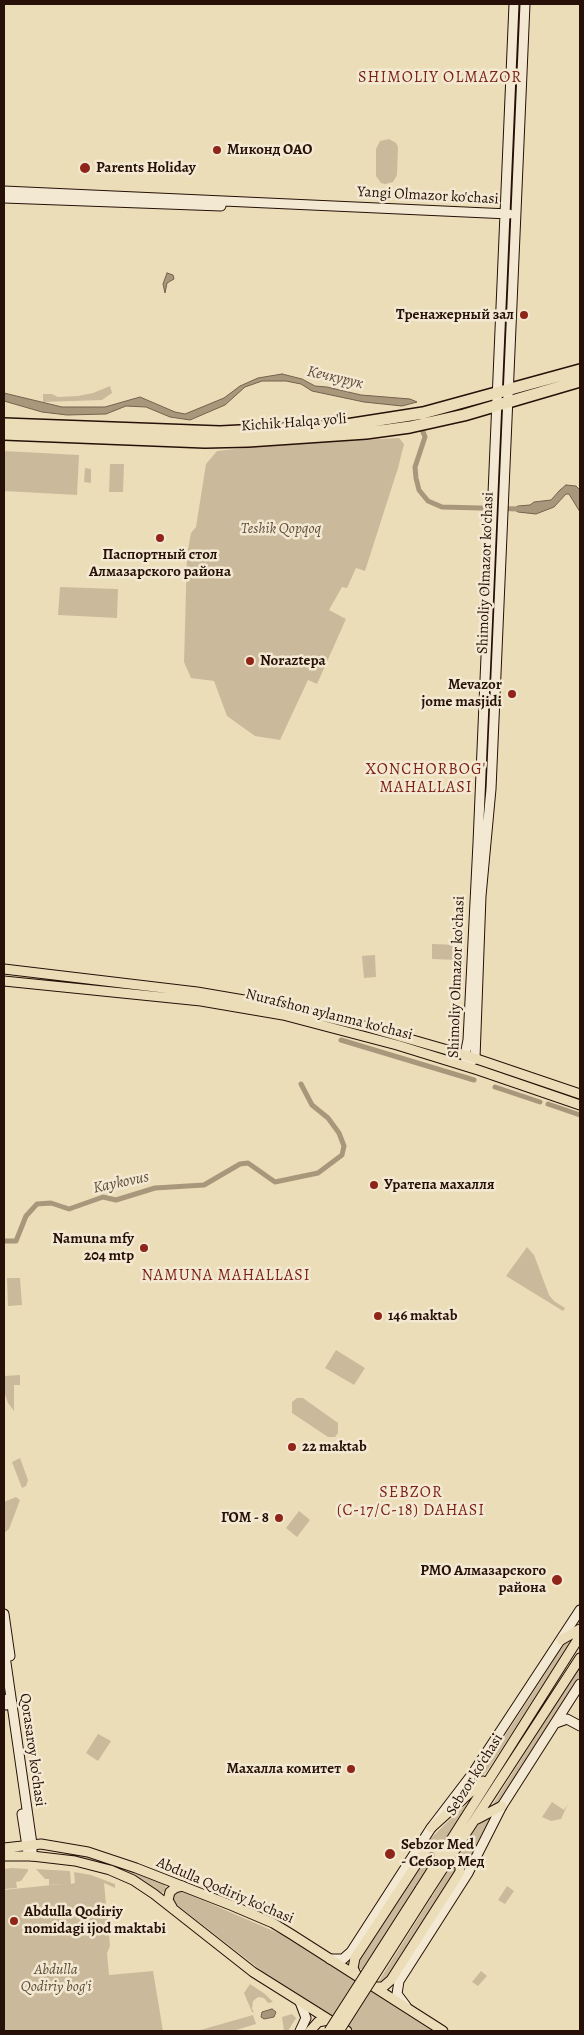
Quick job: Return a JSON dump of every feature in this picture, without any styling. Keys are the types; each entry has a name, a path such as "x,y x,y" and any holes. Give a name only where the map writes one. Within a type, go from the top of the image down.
{"highway":[{"name":"Kichik Halqa yo'li","path":"502,397 580,370"},
{"name":"Kichik Halqa yo'li","path":"4,434 219,442 366,433 502,397 580,381"},
{"name":"Kichik Halqa yo'li","path":"4,424 220,432 408,422"}],"main road":[{"name":"Shimoliy Olmazor ko'chasi","path":"478,896 491,789 503,512 502,397 505,216 514,4"},
{"name":"Shimoliy Olmazor ko'chasi","path":"467,1066 475,1058 474,999 492,502 517,216 525,4"},
{"path":"509,125 520,125"},
{"name":"Yangi Olmazor ko'chasi","path":"4,191 505,216"},
{"name":"Yangi Olmazor ko'chasi","path":"4,198 517,216"},
{"name":"Nurafshon aylanma ko'chasi","path":"4,969 223,995 284,1011 467,1066 580,1105"},
{"path":"94,989 98,985 96,979"},
{"name":"Nurafshon aylanma ko'chasi","path":"4,981 94,989 284,1011 364,1026 475,1058 580,1094"},
{"name":"Shimoliy Olmazor ko'chasi","path":"467,1066 465,1055 474,999"},
{"name":"Sebzor ko‘chasi","path":"330,1959 343,1959 351,1952 431,1828 473,1772 580,1610"},
{"path":"4,1614 13,1674 7,1704"},
{"path":"561,1640 580,1629"},
{"name":"Sebzor ko‘chasi","path":"339,2031 442,1861 491,1774 580,1636"},
{"name":"Qorasaroy ko'chasi","path":"4,1649 7,1704"},
{"name":"Sebzor ko‘chasi","path":"442,1861 474,1820 580,1658"},
{"path":"412,2012 396,1992 398,1984 468,1873 502,1806 580,1684"},
{"name":"Qorasaroy ko'chasi","path":"4,1691 30,1856"},
{"path":"570,1700 571,1712 580,1721"},
{"path":"555,1723 567,1719 580,1726"},
{"path":"431,1828 491,1774"},
{"path":"474,1820 502,1806"},
{"name":"Abdulla Qodiriy ko'chasi","path":"4,1848 29,1845 64,1847 100,1855 184,1886 273,1923 443,2031"},
{"path":"357,1976 354,1968 355,1958 425,1851 430,1848 436,1848 442,1861 457,1862 460,1872 391,1980 383,1987 375,1987"},
{"name":"Abdulla Qodiriy ko'chasi","path":"4,1856 30,1856 75,1861 110,1870 144,1887 253,1972 347,2031"},
{"path":"173,1909 168,1900 169,1894 175,1888 184,1886"},
{"name":"Sebzor ko‘chasi","path":"329,2031 423,1891"},
{"path":"300,2002 306,2018 300,2031"},
{"path":"310,2031 318,2022 328,2020"}],"green space":[{"path":"518,4 522,4 515,121 513,119"},
{"path":"515,128 512,211 509,209 513,130"},
{"path":"389,139 396,143 398,147 397,175 393,182 385,184 381,183 376,176 376,149 380,141"},
{"path":"110,386 112,393 102,400 43,402 43,394 52,394 58,397 78,396 93,393"},
{"path":"499,423 503,424 498,535 494,535"},
{"name":"Teshik Qopqoq","path":"399,438 404,444 398,468 365,571 356,568 347,588 342,587 329,610 346,619 317,684 308,680 280,740 255,736 227,716 214,681 191,678 184,662 187,555 191,533 196,527 206,464 217,451 279,444"},
{"path":"4,451 79,455 77,495 4,491"},
{"path":"110,464 124,464 123,492 109,492"},
{"path":"85,468 91,469 91,483 84,482"},
{"path":"493,542 498,542 489,745 485,745"},
{"path":"60,587 118,589 117,618 58,615"},
{"path":"432,944 459,945 459,960 432,959"},
{"path":"375,955 376,977 364,978 362,956"},
{"path":"527,1247 534,1255 549,1295 554,1301 565,1308 563,1311 506,1276"},
{"path":"7,1278 20,1278 22,1305 8,1306"},
{"path":"336,1350 365,1368 354,1385 325,1368"},
{"path":"20,1375 20,1385 14,1385 14,1411 8,1403 4,1391 4,1376"},
{"path":"297,1398 303,1398 338,1423 338,1433 335,1437 328,1437 292,1413 292,1402"},
{"path":"20,1458 28,1480 26,1486 22,1488 12,1462"},
{"path":"16,1497 20,1500 9,1529 4,1533 4,1502"},
{"path":"299,1511 310,1520 297,1537 286,1528"},
{"path":"572,1639 497,1756 486,1772 471,1788 565,1643"},
{"path":"580,1666 580,1677 511,1786 497,1806 488,1812"},
{"path":"98,1734 111,1741 98,1761 86,1753"},
{"path":"468,1802 441,1847 436,1842 427,1842"},
{"path":"552,1802 564,1810 568,1804 561,1819 551,1821 542,1817"},
{"path":"490,1818 465,1867 463,1860 456,1857 480,1822"},
{"path":"435,1851 435,1858 363,1969 358,1969 357,1962 428,1852"},
{"path":"64,1854 87,1856 106,1861 165,1885 167,1891 161,1893 125,1871 106,1863"},
{"path":"451,1866 458,1867 386,1982 380,1982 379,1981"},
{"path":"4,1869 28,1869 28,1871 21,1881 16,1882 17,1888 4,1889"},
{"name":"Abdulla Qodiriy bog'i","path":"36,1869 70,1871 71,1884 75,1883 74,1872 91,1875 115,1884 115,1888 104,1883 110,1946 107,1953 109,1975 153,1971 163,2031 4,2031 4,1890 61,1884 49,1885 49,1879 45,1879"},
{"path":"507,1886 514,1891 505,1904 498,1900"},
{"path":"179,1890 285,1936 433,2031 356,2031 262,1971 172,1901 174,1895"},
{"path":"481,1971 487,1976 478,1986 472,1982"},
{"path":"250,1984 273,2002 268,2003 264,1998 258,1997 253,2001 252,2009 254,2012 252,2012 244,1993"},
{"path":"292,2014 296,2018 288,2031 284,2031 282,2017"},
{"path":"253,2015 256,2024 233,2031 197,2031"}],"shaded area":[{"path":"167,273 173,275 174,279 167,283 165,293 163,284"},
{"path":"282,374 302,379 315,386 361,395 410,399 417,402 402,406 364,402 312,391 301,384 286,381 262,381 245,387 225,405 190,420 170,417 146,407 126,406 106,414 67,415 42,412 4,401 4,393 62,407 105,407 140,397 175,412 185,414 224,398 240,386 258,378"},
{"path":"566,485 576,486 580,490 580,512 569,494 566,494 554,507 536,514 518,512 513,509 518,506 530,505 534,502 551,500"},
{"path":"272,2009 276,2012 274,2017 264,2019 261,2017 262,2012"}],"waterway":[{"name":"Кечкурук","path":"420,424 425,437 415,467 416,478 419,490 428,501 442,507 520,509"},
{"name":"Kaykovus","path":"341,1040 474,1080"},
{"name":"Kaykovus","path":"4,1241 16,1241 26,1216 37,1204 51,1203 69,1209 103,1197 116,1200 155,1188 204,1185 240,1164 248,1163 275,1182 318,1173 342,1155 344,1146 339,1133 328,1118 312,1105 301,1084"},
{"name":"Kaykovus","path":"495,1087 540,1102"},
{"name":"Kaykovus","path":"548,1104 580,1115"}],"place":[{"name":"Миконд ОАО","path":"217,150"},
{"name":"Parents Holiday","path":"85,168"},
{"name":"Тренажерный зал","path":"524,315"},
{"name":"Паспортный стол Алмазарского района","path":"160,538"},
{"name":"Noraztepa","path":"250,661"},
{"name":"Mevazor jome masjidi","path":"512,694"},
{"name":"Уратепа махалля","path":"374,1185"},
{"name":"Namuna mfy 204 mtp","path":"144,1248"},
{"name":"146 maktab","path":"378,1316"},
{"name":"22 maktab","path":"292,1447"},
{"name":"ГОМ - 8","path":"279,1518"},
{"name":"РМО Алмазарского района","path":"557,1580"},
{"name":"Махалла комитет","path":"351,1769"},
{"name":"Sebzor Med - Себзор Мед","path":"390,1854"},
{"name":"Abdulla Qodiriy nomidagi ijod maktabi","path":"14,1921"}],"district":[{"name":"SHIMOLIY OLMAZOR","path":"440,78"},
{"name":"XONCHORBOG' MAHALLASI","path":"426,779"},
{"name":"NAMUNA MAHALLASI","path":"226,1276"},
{"name":"SEBZOR (C-17/C-18) DAHASI","path":"411,1502"}]}
